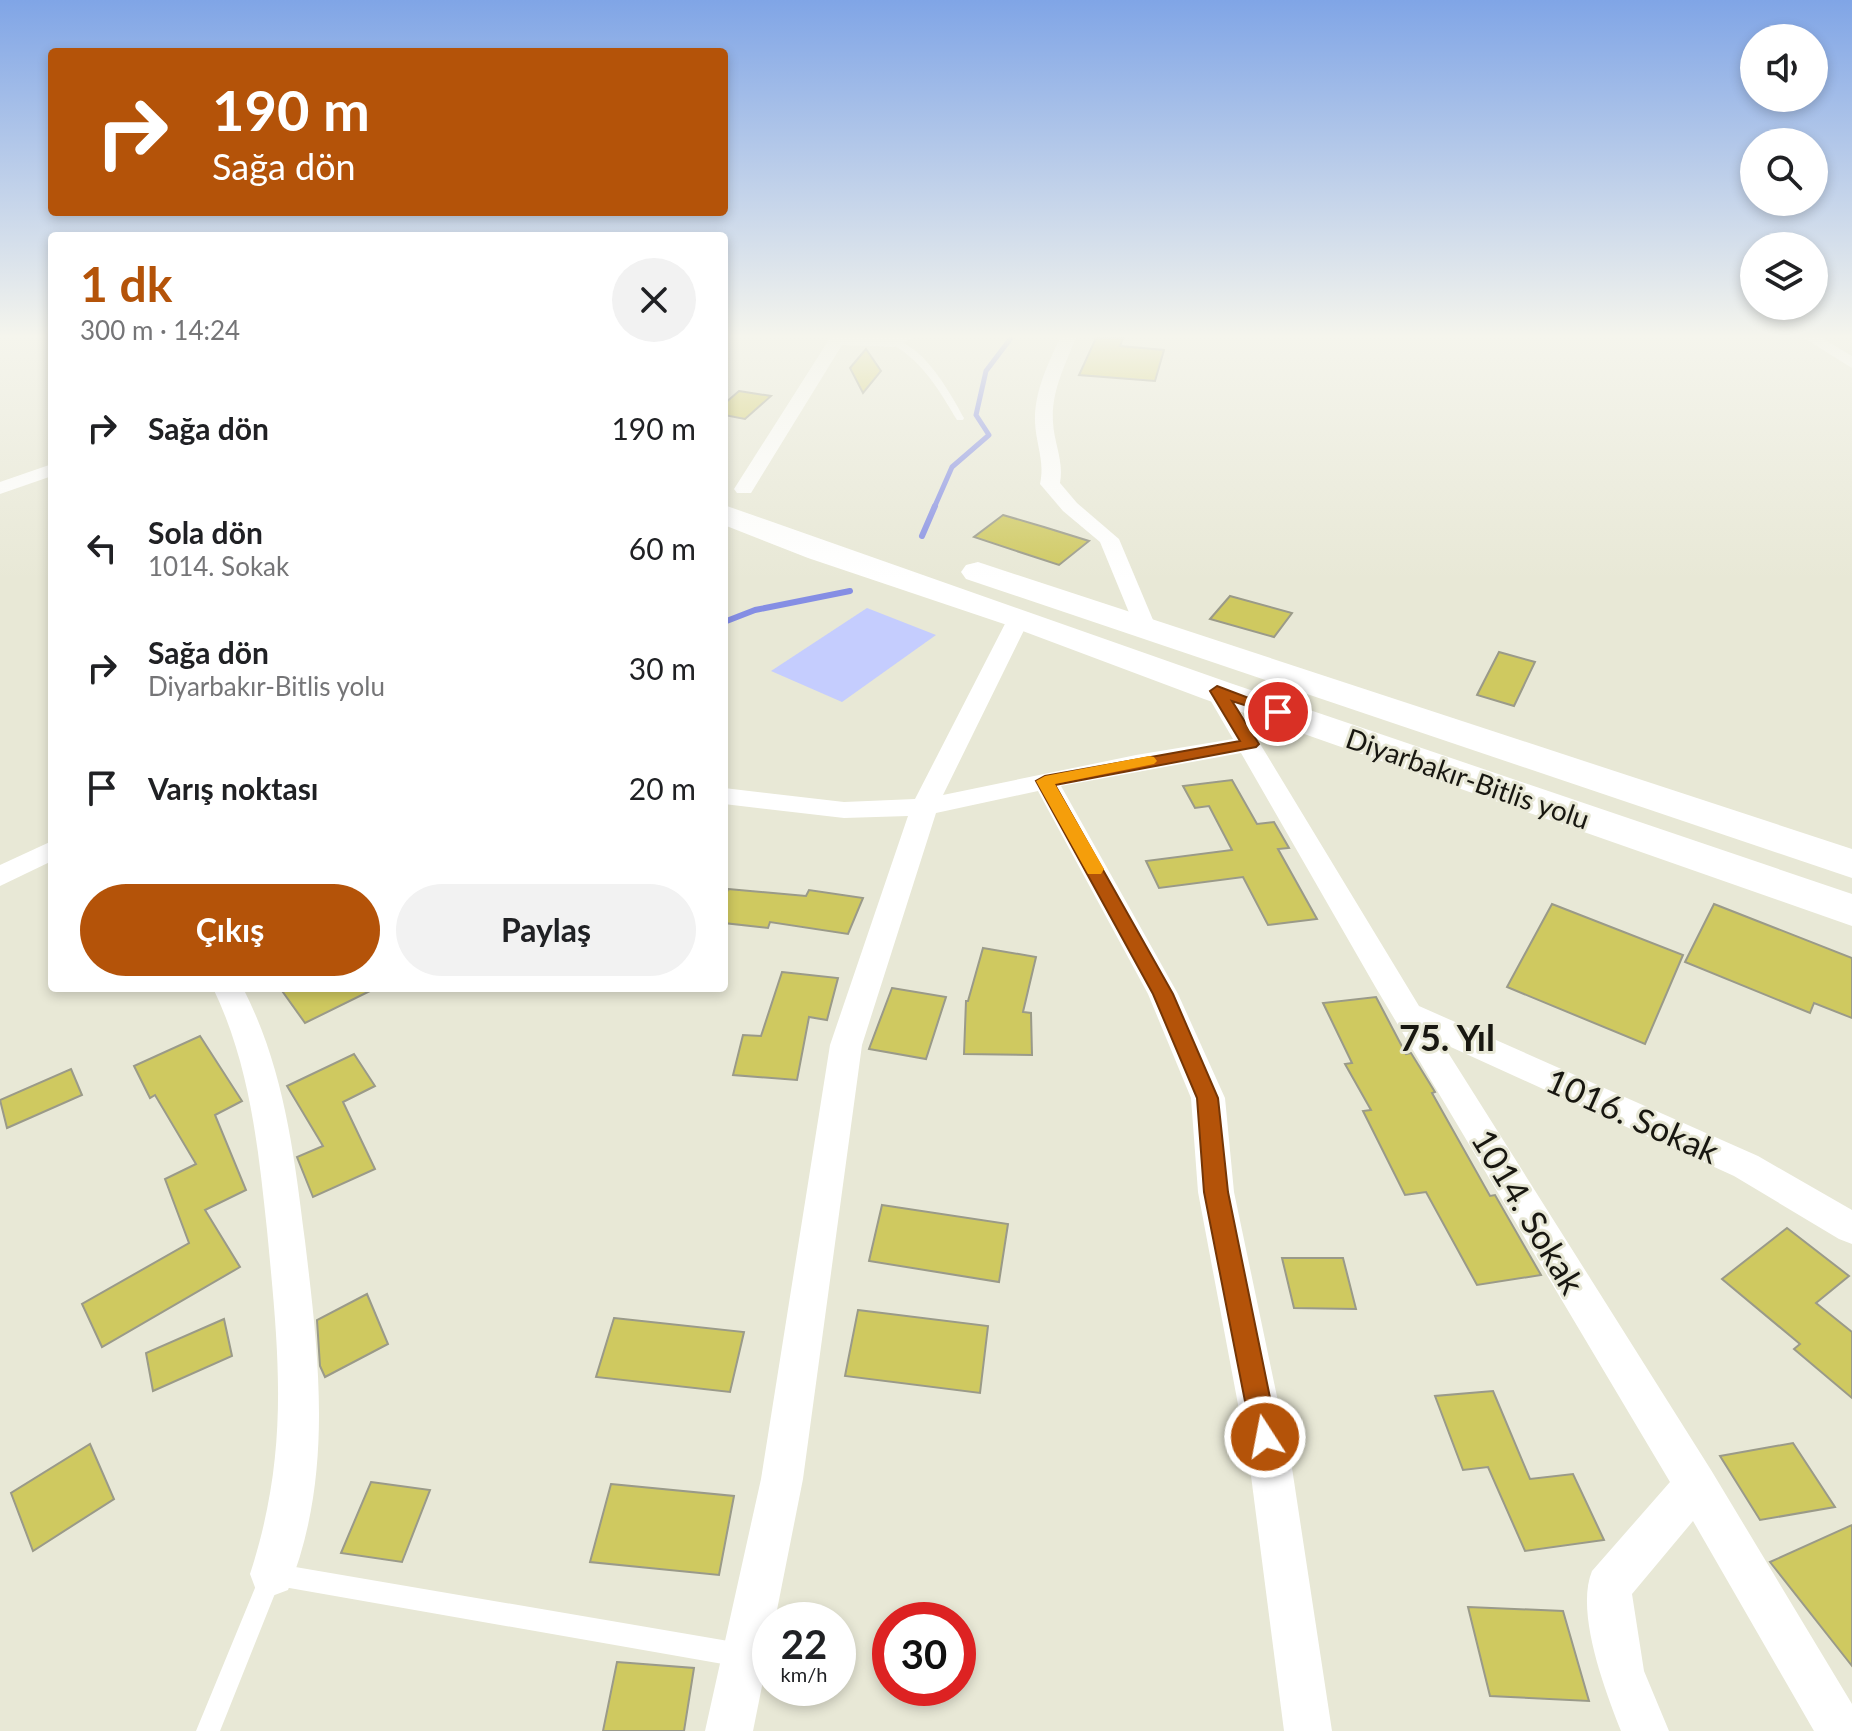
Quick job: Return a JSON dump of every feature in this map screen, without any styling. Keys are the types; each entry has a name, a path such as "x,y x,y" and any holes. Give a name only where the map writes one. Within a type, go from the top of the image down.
{"highway":[{"name":"Diyarbakır-Bitlis yolu","path":"731,495 1145,627 1852,864"},
{"name":"Diyarbakır-Bitlis yolu","path":"731,495 819,551 1852,910"}],"street":[{"path":"731,495 783,419"},
{"path":"1045,419 1055,457 1050,484 1070,507 1109,539 1145,627"},
{"path":"0,488 48,471"},
{"path":"729,1731 782,1479 846,1045 908,864 924,807 1019,618"},
{"name":"1014. Sokak","path":"1217,691 1408,1014 1696,1485 1841,1731"},
{"path":"728,796 844,810 924,807 1045,781 1250,744"},
{"path":"1045,781 1163,994 1208,1098 1216,1192 1271,1468 1308,1731"},
{"path":"0,877 48,852"},
{"path":"230,992 239,1008 271,1110 302,1405 296,1486 283,1544 272,1574"},
{"name":"1016. Sokak","path":"1408,1014 1746,1166 1852,1228"},
{"path":"1645,1731 1621,1671 1608,1587 1696,1485"}],"lane":[{"path":"208,1731 272,1574 745,1655"}],"shaded area":[{"path":"867,608 936,635 842,702 771,671"}],"building":[{"path":"1003,515 1089,541 1059,565 974,537"},
{"path":"1230,596 1292,613 1274,637 1210,619"},
{"path":"1499,652 1535,662 1514,706 1477,695"},
{"path":"1232,780 1257,824 1274,822 1289,848 1278,849 1317,919 1268,925 1243,877 1159,888 1146,861 1232,850 1209,806 1195,808 1183,786"},
{"path":"728,889 806,896 809,890 863,898 848,934 770,922 768,928 728,923"},
{"path":"1552,904 1683,955 1645,1044 1507,987"},
{"path":"1714,904 1852,958 1852,1018 1814,1003 1810,1013 1685,962"},
{"path":"983,948 1036,957 1023,1012 1031,1013 1032,1055 964,1054 966,1001"},
{"path":"782,972 838,978 827,1020 809,1017 797,1080 733,1075 743,1035 761,1036"},
{"path":"892,988 946,997 926,1059 869,1049"},
{"path":"283,992 368,992 305,1023"},
{"path":"1376,997 1406,1054 1411,1053 1435,1092 1432,1093 1490,1196 1495,1195 1541,1275 1477,1285 1426,1192 1405,1195 1363,1111 1371,1110 1345,1064 1352,1063 1323,1003"},
{"path":"200,1036 242,1101 215,1115 246,1190 205,1210 240,1267 102,1347 82,1304 189,1243 165,1179 196,1164 155,1095 150,1098 134,1066"},
{"path":"354,1054 375,1086 343,1102 375,1169 313,1197 297,1157 323,1146 287,1086"},
{"path":"71,1069 82,1095 7,1128 0,1100"},
{"path":"882,1205 1008,1224 999,1282 869,1261"},
{"path":"1787,1228 1849,1276 1816,1303 1852,1332 1852,1398 1794,1349 1800,1344 1722,1279"},
{"path":"1282,1258 1343,1258 1356,1309 1294,1308"},
{"path":"367,1294 388,1344 325,1377 320,1366 317,1320"},
{"path":"858,1310 988,1326 980,1393 845,1376"},
{"path":"614,1318 744,1332 730,1392 596,1377"},
{"path":"224,1319 232,1356 153,1391 146,1353"},
{"path":"1493,1391 1530,1479 1573,1474 1604,1540 1525,1551 1488,1467 1463,1470 1435,1396"},
{"path":"1793,1443 1835,1507 1760,1520 1720,1456"},
{"path":"90,1444 114,1499 33,1551 11,1493"},
{"path":"371,1482 430,1490 402,1562 341,1553"},
{"path":"611,1484 734,1496 719,1575 590,1562"},
{"path":"1852,1525 1852,1666 1770,1562"},
{"path":"1468,1607 1563,1611 1589,1701 1490,1696"},
{"path":"617,1662 694,1668 684,1731 603,1731"}],"waterway":[{"path":"934,508 952,467 989,435 978,419"},
{"path":"922,536 935,506"},
{"path":"728,620 755,610 850,591"}],"slow traffic":[{"path":"1095,869 1045,781 1149,761"}],"district":[{"name":"75. Yıl","path":"1447,1037"}],"route":[{"path":"1265,1437 1216,1192 1208,1098 1163,994 1045,781 1250,744 1217,691 1278,712"}]}
